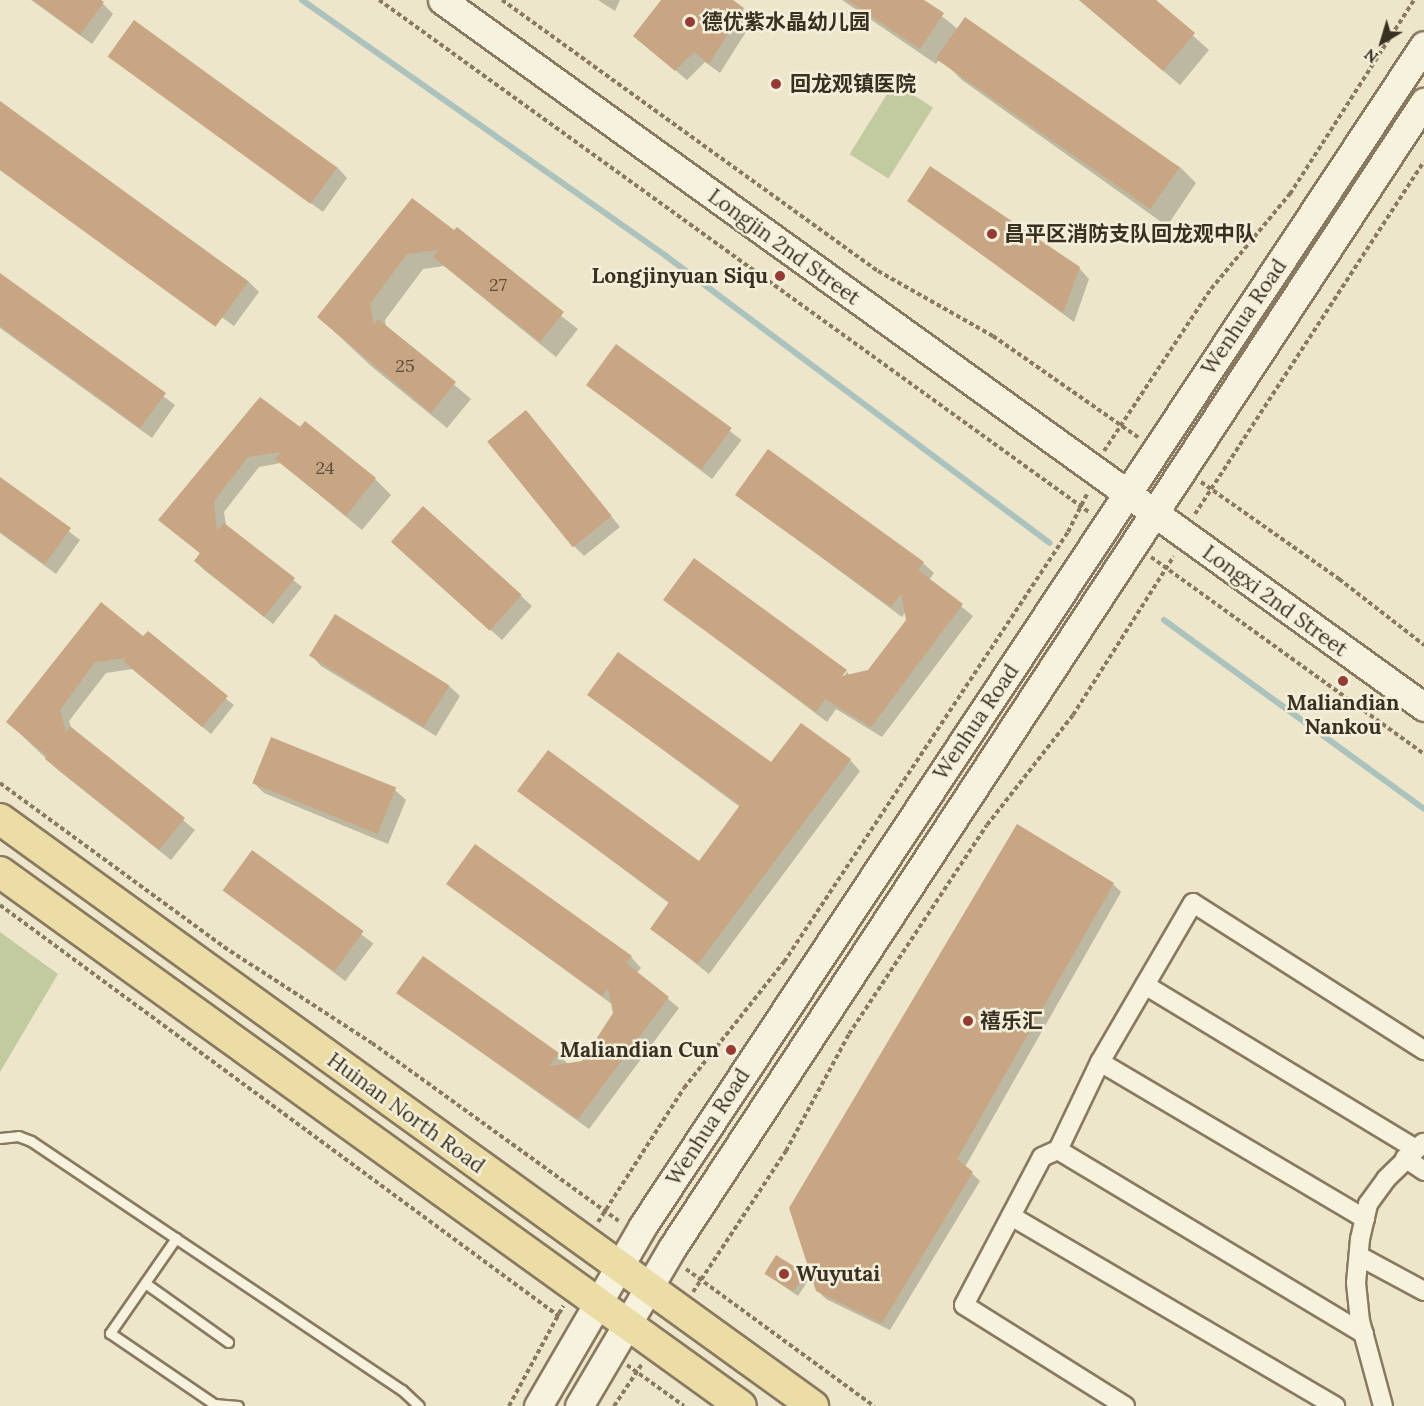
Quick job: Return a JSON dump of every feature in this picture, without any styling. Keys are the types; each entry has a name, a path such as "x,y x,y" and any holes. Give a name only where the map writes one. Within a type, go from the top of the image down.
{"main road":[{"name":"Huinan North Road","path":"0,819 813,1406"},
{"name":"Huinan North Road","path":"0,872 741,1406"}],"street":[{"name":"Longjin 2nd Street","path":"442,0 1127,494"},
{"name":"Wenhua Road","path":"538,1406 618,1266 1424,45"},
{"name":"Wenhua Road","path":"579,1406 648,1287 1424,102"},
{"name":"Longxi 2nd Street","path":"1127,494 1424,707"},
{"path":"1125,1406 964,1305 1042,1157 1058,1150 1100,1062 1193,903 1424,1050"},
{"path":"1145,985 1414,1150 1424,1171"},
{"path":"1100,1062 1365,1219"},
{"path":"1058,1150 1364,1334"},
{"path":"1383,1406 1364,1334 1356,1283 1359,1256 1368,1204 1414,1150"},
{"path":"1011,1216 1335,1406"},
{"path":"1359,1256 1424,1291"}],"lane":[{"path":"0,1138 18,1136 31,1141 402,1390 419,1406"},
{"path":"176,1238 110,1333 214,1404 238,1406"},
{"path":"145,1283 228,1342"}],"path":[{"path":"379,0 1061,492"},
{"path":"502,0 878,271 993,336 1113,420"},
{"path":"1124,417 1210,289 1290,194 1414,0"},
{"path":"1214,481 1424,162"},
{"path":"1229,501 1339,579 1424,645"},
{"path":"618,1188 684,1088 783,962 1078,513"},
{"path":"715,1258 786,1150 849,1034 987,825 1073,715 1164,573"},
{"path":"1176,575 1424,754"},
{"path":"0,783 224,947 372,1043 599,1206"},
{"path":"0,905 538,1301"},
{"path":"707,1284 874,1406"},
{"path":"509,1406 546,1338"},
{"path":"641,1376 684,1406"},
{"path":"614,1406 625,1389"}],"green space":[{"path":"894,83 933,107 888,179 849,154"},
{"path":"0,932 58,974 0,1072"}],"building":[{"path":"33,0 101,0 104,2 80,35"},
{"name":"德优紫水晶幼儿园","path":"661,0 733,0 744,8 709,64 694,52 675,71 633,36"},
{"path":"847,0 924,0 944,13 920,49"},
{"path":"1079,0 1156,0 1195,33 1163,71"},
{"path":"965,17 1180,167 1150,209 936,59"},
{"path":"134,20 337,168 311,204 108,56"},
{"path":"0,101 248,281 215,327 0,170"},
{"name":"昌平区消防支队回龙观中队","path":"930,166 1080,267 1063,313 907,201"},
{"path":"412,198 454,230 457,227 564,312 540,342 433,257 439,250 407,254 370,304 374,325 378,319 456,382 431,413 317,317"},
{"path":"0,273 166,393 140,428 0,326"},
{"path":"616,344 732,428 702,469 586,385"},
{"path":"260,397 300,427 305,421 376,478 346,516 275,459 281,452 248,457 214,501 217,531 224,523 295,578 264,617 194,561 200,553 158,520"},
{"path":"526,410 612,516 573,547 487,441"},
{"path":"768,449 924,562 918,570 963,604 871,727 825,699 816,712 663,600 694,558 847,670 842,676 868,670 906,620 901,594 891,607 735,495"},
{"path":"0,477 71,528 45,564 0,532"},
{"path":"423,506 522,595 490,631 391,542"},
{"path":"101,602 143,636 148,631 228,696 202,727 123,661 126,658 95,662 60,710 66,732 71,727 185,818 159,850 45,759 47,756 6,722"},
{"path":"335,614 449,686 424,727 309,656"},
{"path":"618,652 771,762 801,723 851,759 698,964 650,929 669,902 517,791 548,750 699,861 740,805 587,695"},
{"path":"271,737 396,788 377,834 252,783"},
{"name":"禧乐汇","path":"1017,824 1114,883 957,1159 973,1172 882,1323 816,1291 789,1208"},
{"path":"475,844 632,956 626,963 669,997 578,1119 396,993 423,956 559,1053 549,1066 582,1061 613,1013 608,988 602,996 446,884"},
{"path":"252,850 364,931 334,972 223,890"},
{"name":"Wuyutai","path":"776,1255 805,1273 793,1292 764,1274"}],"waterway":[{"path":"302,0 666,256 1049,543"},
{"path":"1164,620 1424,809"}],"place":[{"name":"德优紫水晶幼儿园","path":"690,22"},
{"name":"回龙观镇医院","path":"776,84"},
{"name":"昌平区消防支队回龙观中队","path":"992,234"},
{"name":"Longjinyuan Siqu","path":"780,276"},
{"name":"Maliandian Nankou","path":"1343,681"},
{"name":"禧乐汇","path":"968,1021"},
{"name":"Maliandian Cun","path":"731,1050"},
{"name":"Wuyutai","path":"784,1274"}]}
